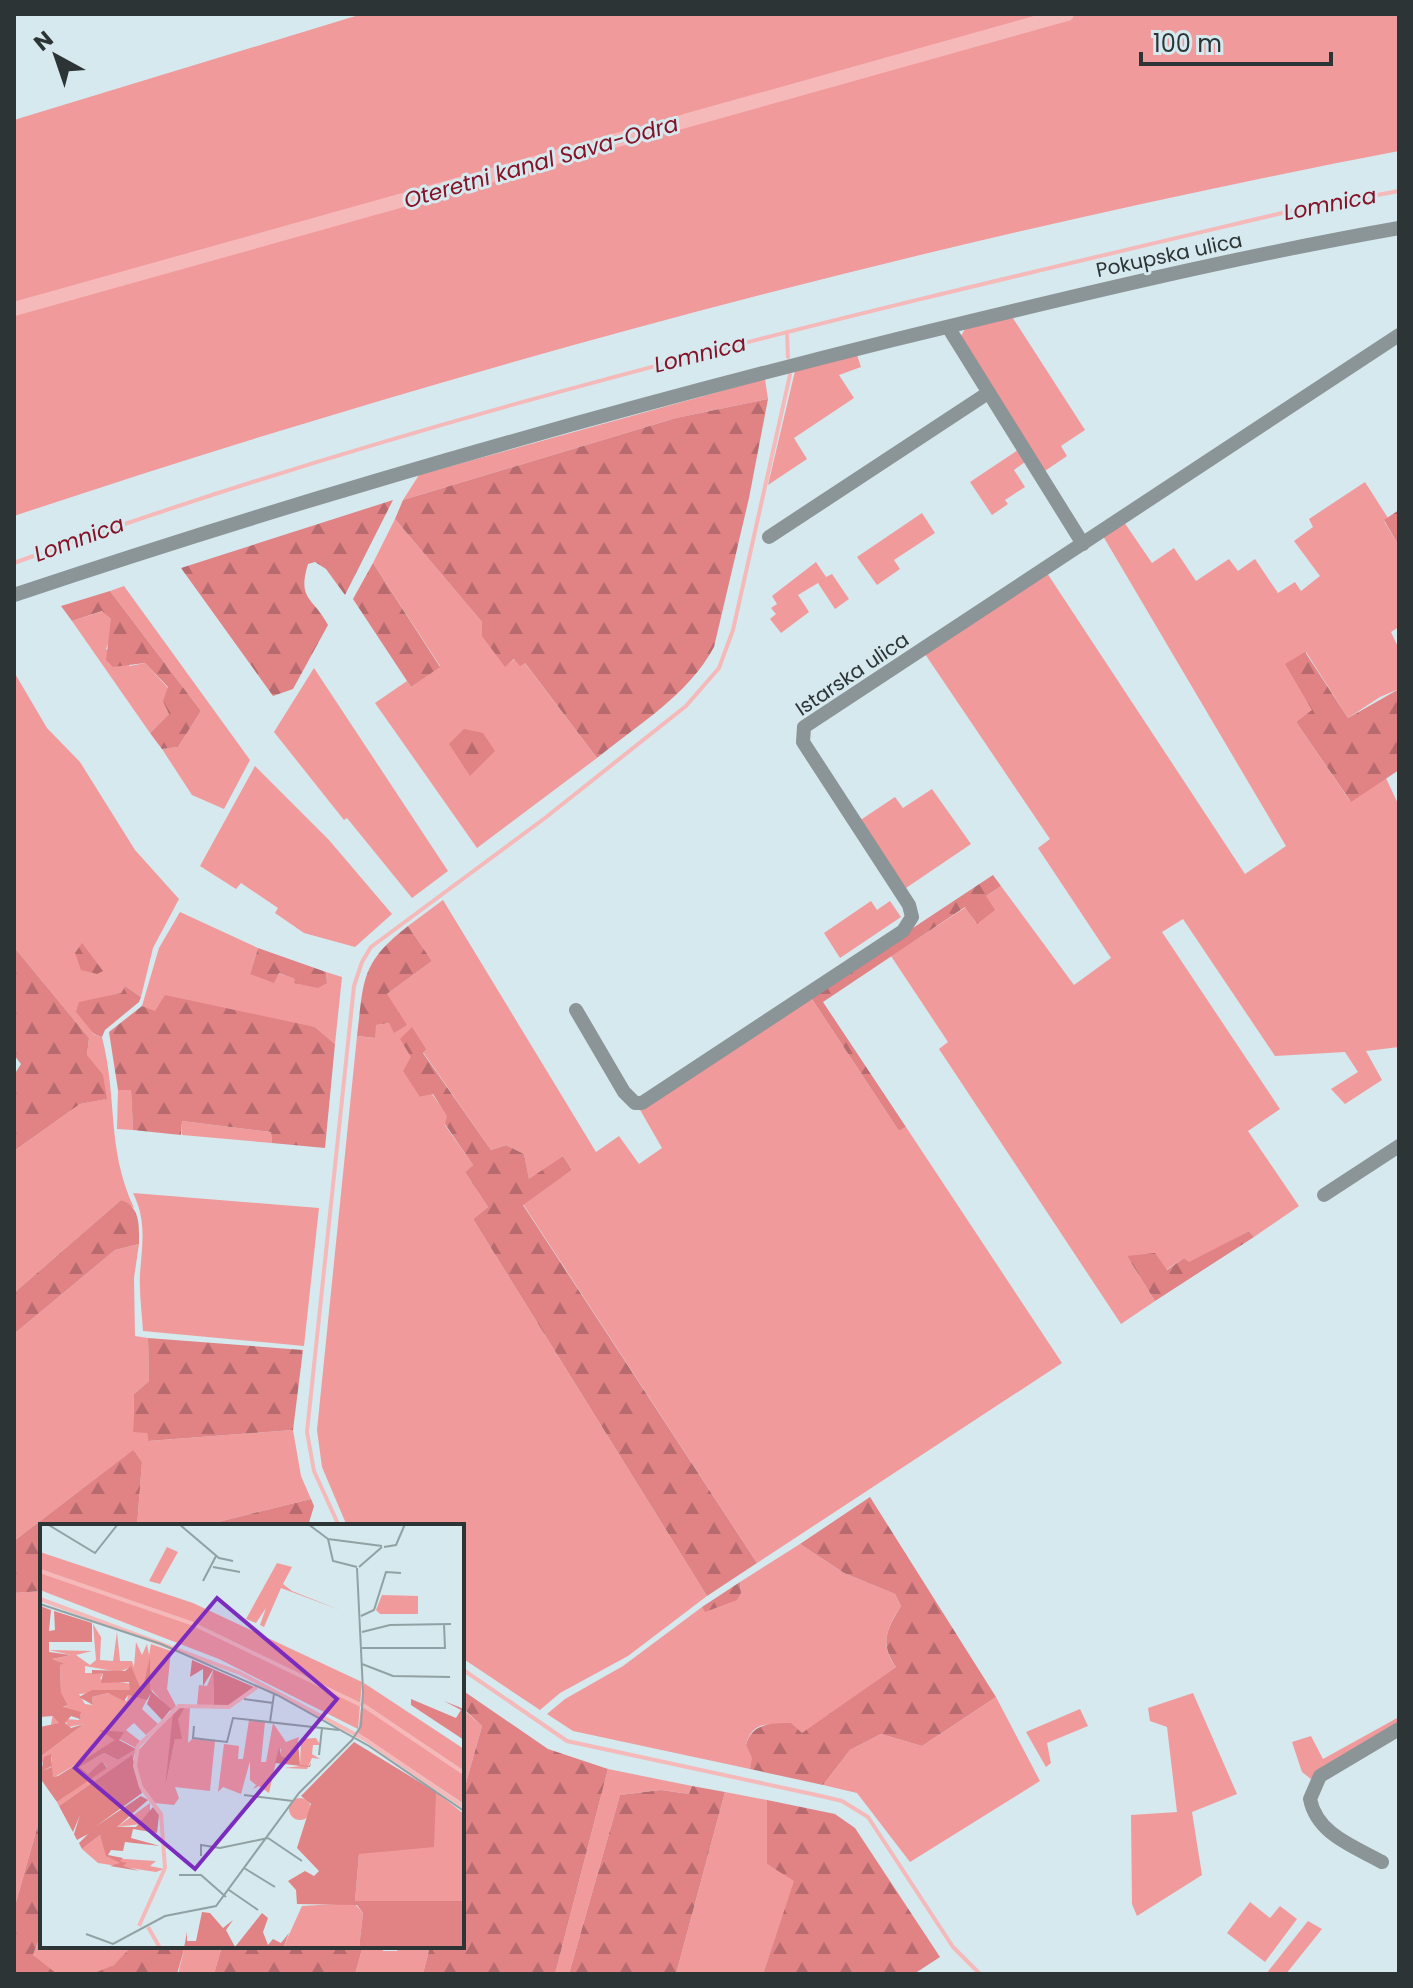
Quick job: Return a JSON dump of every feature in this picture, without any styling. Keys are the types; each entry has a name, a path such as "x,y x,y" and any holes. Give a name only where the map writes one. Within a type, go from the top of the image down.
{"street":[{"name":"Pokupska ulica","path":"14,595 168,543 608,412 1134,281 1399,228"},
{"path":"948,327 1083,544"},
{"name":"Istarska ulica","path":"576,1010 624,1092 635,1103 642,1103 910,924 909,905 900,889 852,821 801,734 811,722 1399,335"},
{"path":"769,537 988,393"},
{"path":"1324,1195 1399,1146"},
{"path":"1382,1862 1328,1831 1315,1815 1310,1799 1320,1776 1399,1729"}],"shaded area":[{"path":"362,14 1399,14 1399,151 1048,225 700,311 356,408 14,516 14,120"},
{"path":"1011,315 1085,430 1061,446 1067,456 1042,473 961,336 965,329"},
{"path":"857,355 861,367 839,375 854,398 794,438 807,459 768,485 795,371"},
{"path":"765,379 768,399 676,418 403,500 419,475"},
{"path":"1018,450 1025,462 1014,470 1025,487 1005,500 1008,504 992,515 970,482"},
{"path":"1365,482 1388,518 1384,521 1399,546 1399,627 1391,632 1399,649 1399,689 1380,697 1348,718 1306,652 1313,710 1296,722 1350,801 1386,778 1399,806 1399,1047 1366,1051 1382,1080 1345,1104 1331,1089 1358,1072 1345,1052 1275,1056 1183,919 1162,932 1280,1109 1248,1131 1299,1206 1254,1237 1249,1231 1189,1263 1184,1258 1166,1270 1127,1256 1155,1301 1121,1324 939,1049 948,1042 891,956 966,907 976,923 986,896 1001,886 1074,985 1111,958 1038,848 1050,839 925,654 1047,573 1245,874 1286,846 1103,536 1124,522 1152,563 1174,548 1196,581 1229,559 1238,571 1255,559 1278,593 1295,582 1301,591 1320,576 1294,541 1313,527 1309,519"},
{"path":"922,513 935,533 894,560 900,569 877,585 857,557"},
{"path":"395,519 482,622 505,666 515,659 524,662 597,758 477,848 375,703 407,681 411,687 440,666 373,563"},
{"path":"816,562 826,577 832,574 849,599 835,609 818,583 798,595 809,612 781,633 770,619 776,614 771,608 777,604 772,596"},
{"path":"124,586 250,760 224,809 192,795 162,749 178,747 201,711 110,591"},
{"path":"103,611 111,619 111,636 106,649 130,666 145,663 168,688 169,714 150,733 72,621"},
{"path":"314,668 448,871 412,898 347,818 344,820 274,732"},
{"path":"14,672 47,728 80,762 135,850 179,899 153,948 141,997 125,986 121,993 87,1002 93,1034 102,1037 119,1164 134,1208 121,1200 14,1293 14,1151 80,1104 106,1099 87,1055 89,1038 14,947"},
{"path":"255,766 329,840 392,914 355,947 304,933 275,913 278,908 241,883 236,889 200,866"},
{"path":"932,789 971,844 906,888 859,821 895,797 903,808"},
{"path":"443,900 596,1152 619,1136 639,1164 662,1148 639,1108 810,996 899,1131 906,1127 1062,1363 757,1563 523,1204 572,1170 563,1156 529,1180 524,1154 506,1145 491,1150 423,1052 412,1057 420,1097 432,1094 448,1116 445,1125 473,1165 465,1172 488,1207 473,1219 707,1596 628,1656 560,1693 540,1710 464,1659 464,1524 346,1524 322,1467 317,1430 357,1036 374,1038 375,1025 389,1023 387,994 432,961 408,926"},
{"path":"871,901 877,910 890,901 901,917 840,958 824,933"},
{"path":"180,912 258,948 250,974 278,973 296,979 295,983 327,983 326,972 342,977 335,1044 315,1027 155,1012 142,1006 159,948"},
{"path":"131,1089 133,1130 117,1129 118,1090"},
{"path":"182,1121 271,1132 272,1143 182,1135"},
{"path":"133,1193 319,1208 304,1346 143,1331 140,1281 142,1223"},
{"path":"139,1244 134,1278 135,1336 148,1338 149,1381 134,1394 133,1431 147,1432 148,1441 293,1430 301,1476 311,1499 210,1524 137,1524 142,1462 132,1451 14,1541 14,1334 115,1250"},
{"path":"800,1544 844,1573 895,1594 901,1606 892,1621 886,1644 896,1667 802,1734 768,1724 755,1729 746,1745 753,1758 750,1769 573,1731 547,1714 565,1699 623,1666 702,1607 705,1611 741,1593 740,1582"},
{"path":"40,1591 40,1818 14,1909 14,1593"},
{"path":"1193,1693 1237,1794 1192,1812 1202,1875 1137,1916 1132,1904 1131,1815 1177,1812 1167,1727 1150,1721 1148,1708"},
{"path":"996,1697 1040,1781 910,1862 857,1793 823,1785 850,1750 881,1734 922,1746"},
{"path":"1080,1709 1088,1726 1047,1743 1051,1763 1046,1767 1026,1732"},
{"path":"465,1711 482,1726 464,1790"},
{"path":"1399,1717 1399,1725 1311,1779 1302,1772 1292,1742 1311,1736 1323,1759"},
{"path":"608,1769 692,1786 690,1794 661,1790 620,1795 569,1974 555,1974"},
{"path":"725,1792 767,1800 767,1864 795,1880 763,1974 676,1974"},
{"path":"1250,1902 1270,1918 1280,1906 1297,1919 1265,1962 1227,1933"},
{"path":"1308,1921 1322,1929 1286,1974 1266,1974"},
{"path":"40,1936 40,1948 131,1948 127,1955 109,1968 73,1976 49,1971 33,1955"},
{"path":"184,1948 221,1948 214,1974 178,1974"},
{"path":"362,1948 397,1951 398,1948 430,1948 423,1974 355,1974"}],"green space":[{"path":"768,399 749,498 714,647 677,694 597,758 525,663 520,666 514,659 505,667 482,636 482,622 395,519 403,500 676,418"},
{"path":"393,500 345,595 326,569 315,562 308,564 304,585 306,592 328,625 293,689 273,696 181,568"},
{"path":"1399,510 1399,546 1384,520"},
{"path":"373,563 440,667 411,687 353,599"},
{"path":"110,591 201,711 178,747 162,749 150,733 169,714 163,701 168,687 145,663 113,667 106,660 111,619 102,611 72,621 61,606"},
{"path":"1305,652 1348,718 1399,689 1399,770 1351,802 1296,722 1312,710 1285,664"},
{"path":"464,729 483,733 495,751 470,776 449,744"},
{"path":"993,875 1001,886 986,896 995,910 977,924 965,907 823,1002 906,1127 899,1131 810,996"},
{"path":"408,926 432,961 387,994 407,1025 394,1033 389,1023 376,1025 375,1038 357,1036 364,985 373,962"},
{"path":"82,943 103,971 97,974 81,970 75,953"},
{"path":"14,947 89,1038 87,1055 103,1075 107,1099 80,1104 14,1151 14,1075 21,1064 14,1055"},
{"path":"258,948 326,972 327,983 318,988 294,983 295,979 279,973 274,983 250,974"},
{"path":"125,986 141,997 139,1002 105,1030 102,1037 94,1034 76,1012 79,1002 121,993"},
{"path":"165,995 315,1027 335,1044 325,1148 272,1143 271,1132 182,1121 181,1135 133,1130 131,1090 118,1090 109,1032 142,1006 155,1011"},
{"path":"412,1027 426,1049 423,1053 491,1150 506,1145 524,1154 529,1179 563,1156 572,1170 523,1205 757,1563 707,1596 473,1219 488,1207 465,1172 473,1165 445,1124 447,1116 433,1094 420,1097 403,1071 411,1057 400,1039"},
{"path":"121,1200 135,1212 139,1224 139,1244 115,1250 14,1334 14,1293"},
{"path":"1249,1231 1254,1237 1155,1301 1127,1256 1155,1253 1167,1270 1184,1258 1189,1262"},
{"path":"148,1338 303,1350 293,1430 148,1441 147,1433 133,1432 134,1394 149,1381"},
{"path":"133,1450 142,1462 137,1524 40,1524 40,1591 14,1593 14,1541"},
{"path":"870,1497 996,1697 922,1746 881,1734 850,1750 823,1785 750,1769 752,1758 746,1745 758,1728 791,1723 802,1733 896,1667 886,1643 889,1629 901,1606 895,1594 844,1573 800,1544"},
{"path":"311,1499 314,1506 309,1524 210,1524"},
{"path":"740,1582 741,1593 737,1600 705,1612 702,1607"},
{"path":"464,1691 548,1749 608,1769 555,1974 423,1974 430,1948 464,1948 464,1790 482,1726 466,1711 464,1716"},
{"path":"692,1786 725,1792 676,1974 569,1974 620,1795 661,1790 689,1794"},
{"path":"767,1800 835,1814 855,1828 940,1957 914,1974 763,1974 794,1881 767,1864"},
{"path":"40,1818 40,1936 33,1955 57,1974 14,1974 14,1909"},
{"path":"130,1948 184,1948 177,1974 92,1974 114,1965"},
{"path":"221,1948 362,1948 355,1974 214,1974"}],"waterway":[{"name":"Oteretni kanal Sava-Odra","path":"14,309 1067,14"},
{"name":"Lomnica","path":"14,563 171,508 329,458 649,368 810,326 1295,210 1399,191"},
{"path":"787,332 788,357"},
{"path":"338,1524 314,1471 307,1432 354,986 362,962 371,947 545,818 686,706 719,668 733,630 790,375"},
{"path":"464,1670 567,1741 842,1801 868,1817 953,1947 980,1974"}]}
